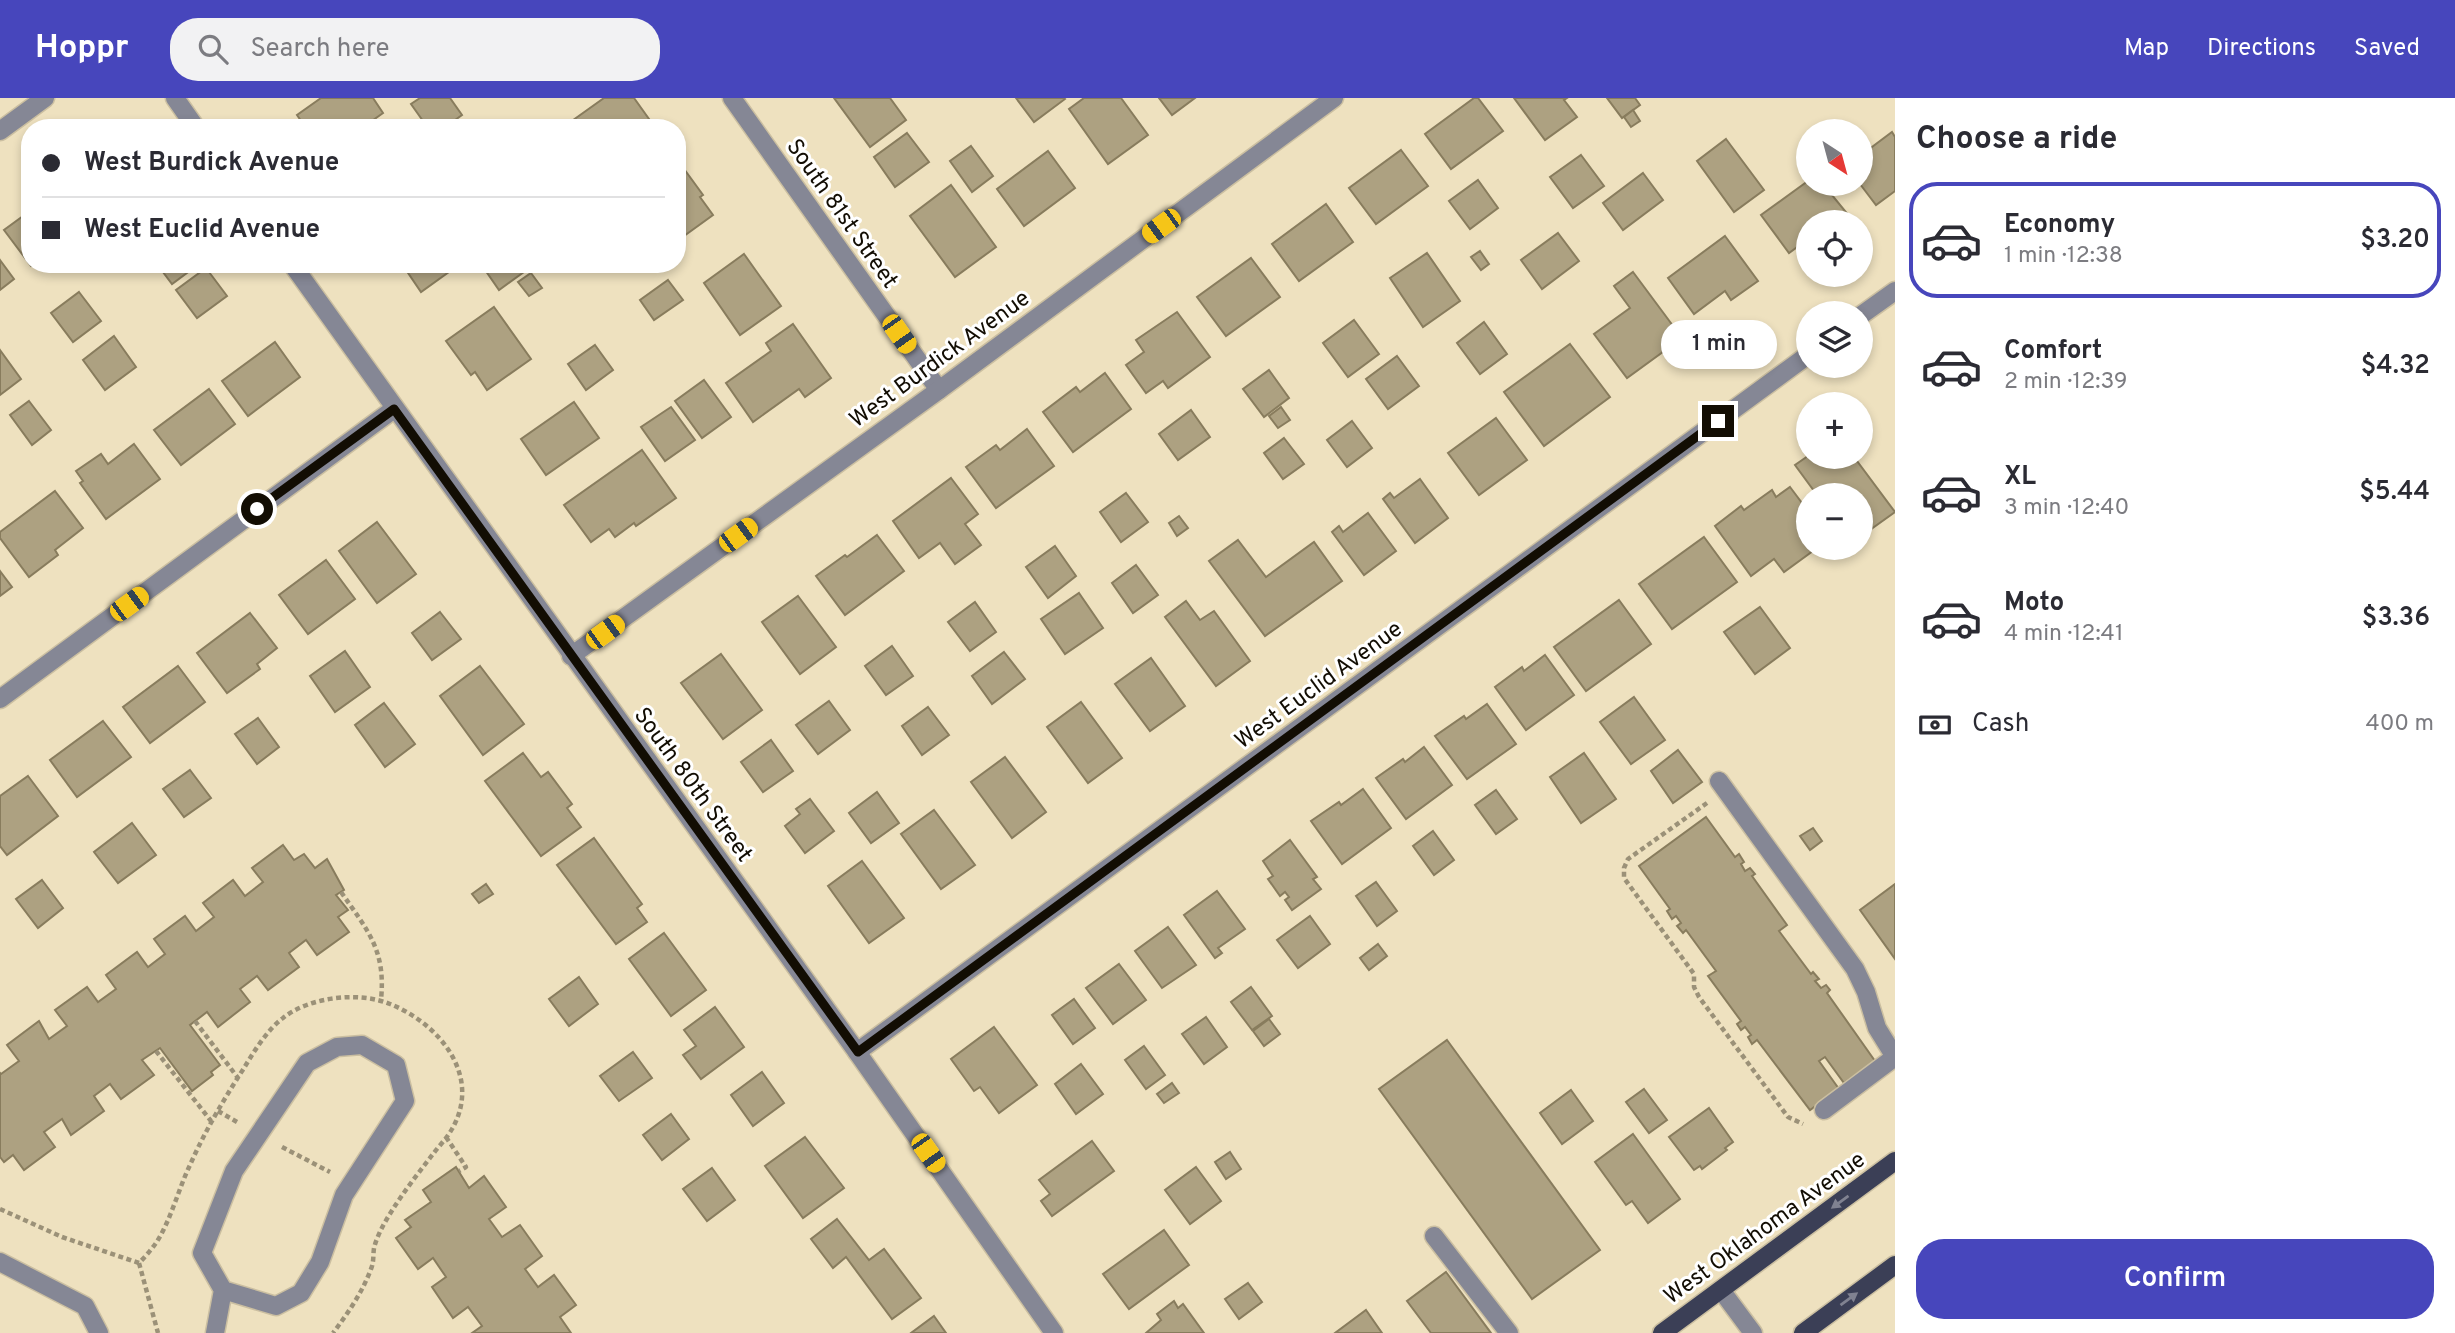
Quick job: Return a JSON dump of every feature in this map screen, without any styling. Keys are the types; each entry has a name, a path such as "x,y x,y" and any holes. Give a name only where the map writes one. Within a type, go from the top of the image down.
{"main road":[{"name":"West Oklahoma Avenue","path":"1662,1333 1895,1161"},
{"path":"1802,1333 1895,1265"}],"street":[{"path":"0,131 45,98"},
{"path":"175,98 190,119"},
{"name":"South 81st Street","path":"732,98 939,390"},
{"name":"West Burdick Avenue","path":"572,656 939,390 1334,98"},
{"name":"South 80th Street","path":"298,273 858,1052 1054,1333"},
{"path":"1873,307 1895,291"},
{"name":"West Euclid Avenue","path":"858,1052 1796,364"},
{"path":"0,699 394,409"},
{"path":"1722,786 1855,969 1866,992 1877,1028 1895,1057 1824,1110"},
{"path":"215,1333 223,1290 202,1253 234,1171 258,1133 307,1063 337,1047 362,1045 396,1065 405,1101 344,1195 320,1262 301,1293 276,1306 223,1290"},
{"path":"1434,1236 1509,1333"},
{"path":"0,1262 85,1306 99,1333"},
{"path":"1721,1290 1753,1333"}],"path":[{"path":"1722,786 1628,859 1624,878 1694,974 1694,987 1699,997 1788,1117 1804,1124 1819,1122 1824,1110"},
{"path":"341,892 369,933 380,957 383,978 381,1000"},
{"path":"139,1263 156,1242 211,1121 267,1035 281,1019 300,1006 341,999 381,1000 405,1010 445,1042 454,1057 461,1084 461,1106 452,1129 383,1226 374,1248 373,1266 362,1291 333,1333"},
{"path":"195,1021 238,1078"},
{"path":"156,1051 211,1121"},
{"path":"218,1111 352,1183"},
{"path":"446,1136 466,1167 459,1171"},
{"path":"0,1209 62,1237 139,1263"},
{"path":"139,1263 158,1333"}],"building":[{"path":"321,98 373,98 383,113 375,119 300,119 297,115"},
{"path":"420,98 450,98 462,115 456,119 422,119 411,104"},
{"path":"604,98 634,98 649,119 575,119"},
{"path":"834,98 890,98 906,120 870,147"},
{"path":"1016,98 1064,98 1065,99 1034,122"},
{"path":"1084,98 1121,98 1148,135 1108,164 1069,109"},
{"path":"1159,98 1195,98 1172,115"},
{"path":"1474,98 1478,98 1503,131 1451,169 1425,134"},
{"path":"1514,98 1567,98 1564,100 1577,117 1545,140"},
{"path":"1607,98 1635,98 1640,105 1622,118"},
{"path":"1633,110 1640,121 1631,127 1624,117"},
{"path":"1892,132 1895,137 1895,191 1876,205 1869,196 1873,196 1873,146"},
{"path":"907,133 929,162 895,187 874,157"},
{"path":"1726,139 1764,190 1734,212 1697,161"},
{"path":"971,146 993,176 972,192 950,161"},
{"path":"1401,150 1428,186 1376,224 1349,188"},
{"path":"1048,151 1075,188 1024,226 997,189"},
{"path":"1581,155 1604,186 1573,208 1550,177"},
{"path":"686,172 703,195 700,197 713,215 686,234"},
{"path":"1643,173 1663,200 1623,230 1603,203"},
{"path":"1478,180 1498,208 1470,229 1449,201"},
{"path":"951,185 996,247 955,277 910,216"},
{"path":"1796,190 1796,196 1833,196 1844,210 1796,210 1796,248 1789,253 1761,215"},
{"path":"1326,204 1353,242 1299,281 1272,244"},
{"path":"21,218 21,253 4,230"},
{"path":"1558,233 1579,261 1542,289 1521,260"},
{"path":"1725,236 1758,281 1731,300 1725,291 1694,314 1668,278"},
{"path":"1480,251 1489,264 1481,270 1471,257"},
{"path":"1427,253 1460,301 1423,327 1390,278"},
{"path":"744,254 781,306 740,335 704,283"},
{"path":"1251,258 1280,297 1226,336 1197,297"},
{"path":"0,260 14,279 0,290"},
{"path":"1633,272 1682,338 1627,378 1594,334 1630,308 1614,286"},
{"path":"164,273 187,273 172,284"},
{"path":"199,273 210,273 227,296 197,318 176,290"},
{"path":"408,273 447,273 421,292"},
{"path":"487,273 522,273 499,290"},
{"path":"531,273 542,288 529,296 518,282"},
{"path":"668,280 683,300 654,320 640,300"},
{"path":"79,292 101,321 73,342 51,313"},
{"path":"494,307 531,359 487,390 475,372 471,375 446,341"},
{"path":"1177,312 1210,357 1168,388 1163,381 1146,393 1126,365 1144,352 1136,340"},
{"path":"1354,320 1379,354 1348,377 1323,343"},
{"path":"1484,322 1507,354 1480,374 1457,343"},
{"path":"793,324 831,378 805,397 799,389 753,422 726,383 771,351 766,343"},
{"path":"114,336 136,367 105,390 83,360"},
{"path":"275,342 300,377 248,416 222,381"},
{"path":"1570,344 1610,397 1544,446 1504,392"},
{"path":"595,345 613,370 586,390 568,364"},
{"path":"0,350 21,379 0,395"},
{"path":"1397,356 1419,386 1388,409 1366,379"},
{"path":"1269,370 1289,398 1264,417 1243,389"},
{"path":"1105,373 1131,409 1073,452 1043,412 1076,387 1080,392"},
{"path":"704,380 731,417 702,438 675,401"},
{"path":"209,389 235,424 181,465 154,430"},
{"path":"29,401 51,430 32,445 10,415"},
{"path":"574,402 599,438 546,475 521,439"},
{"path":"671,407 695,440 665,461 641,427"},
{"path":"1281,407 1290,420 1278,428 1269,416"},
{"path":"1191,410 1210,437 1178,460 1159,434"},
{"path":"1496,418 1527,460 1479,495 1448,453"},
{"path":"1352,421 1372,448 1347,467 1327,440"},
{"path":"1027,429 1054,466 996,508 966,467 996,445 1000,450"},
{"path":"1284,438 1304,464 1283,479 1264,453"},
{"path":"134,444 160,479 106,519 80,483 83,481 76,471 101,454 108,464"},
{"path":"642,450 676,498 615,537 609,529 591,542 564,505"},
{"path":"1798,469 1863,469 1895,512 1873,528 1873,483 1808,483"},
{"path":"951,478 978,514 965,524 981,545 955,564 940,543 919,558 893,521"},
{"path":"1420,479 1448,518 1415,543 1383,499 1390,493 1394,498"},
{"path":"1790,487 1796,495 1796,560 1800,560 1784,572 1774,559 1751,576 1715,526 1741,506 1744,510 1772,490 1776,497"},
{"path":"55,491 83,528 55,550 58,555 29,577 0,538 0,532"},
{"path":"1126,493 1148,522 1121,542 1100,512"},
{"path":"1368,513 1396,551 1364,575 1332,532 1339,526 1343,532"},
{"path":"1179,516 1188,528 1177,536 1169,523"},
{"path":"377,522 416,574 377,603 339,551"},
{"path":"877,535 904,571 845,615 816,576"},
{"path":"1704,537 1737,582 1672,629 1639,584"},
{"path":"1238,540 1266,577 1314,542 1342,581 1265,636 1209,561"},
{"path":"1055,546 1076,576 1048,598 1026,567"},
{"path":"326,560 355,599 308,634 279,595"},
{"path":"1136,565 1158,595 1133,613 1112,583"},
{"path":"0,571 12,587 0,596"},
{"path":"1079,593 1103,628 1065,654 1041,619"},
{"path":"798,596 836,647 800,674 762,622"},
{"path":"1619,600 1651,644 1586,691 1554,647"},
{"path":"1186,601 1200,620 1214,611 1250,661 1216,686 1165,617"},
{"path":"975,602 996,632 970,651 948,622"},
{"path":"1760,607 1790,648 1755,674 1724,632"},
{"path":"440,612 461,639 432,660 412,633"},
{"path":"250,613 277,648 257,664 260,669 227,693 197,653"},
{"path":"892,646 913,676 886,695 865,666"},
{"path":"345,651 370,687 335,712 310,676"},
{"path":"1004,652 1025,679 992,704 972,676"},
{"path":"721,654 762,710 723,739 681,683"},
{"path":"1545,655 1574,695 1526,730 1495,687 1522,667 1524,671"},
{"path":"1151,658 1185,706 1150,731 1115,684"},
{"path":"178,666 205,702 150,743 123,707"},
{"path":"480,666 524,724 483,755 440,696"},
{"path":"1634,697 1665,740 1631,764 1600,722"},
{"path":"829,701 850,730 818,754 796,725"},
{"path":"1081,702 1122,758 1088,783 1047,727"},
{"path":"384,703 415,744 385,767 355,725"},
{"path":"1487,704 1516,744 1467,779 1435,736"},
{"path":"928,707 949,735 922,755 902,726"},
{"path":"258,718 279,747 257,764 235,734"},
{"path":"103,721 131,757 77,797 50,760"},
{"path":"771,740 793,771 763,792 741,762"},
{"path":"1424,747 1452,785 1406,819 1376,778 1403,759 1405,762"},
{"path":"1678,750 1702,782 1673,803 1651,771"},
{"path":"523,753 541,777 548,772 572,804 567,808 581,827 541,856 485,781"},
{"path":"1584,753 1616,799 1581,823 1550,777"},
{"path":"1005,757 1046,812 1012,838 971,782"},
{"path":"190,770 211,798 184,817 163,789"},
{"path":"28,776 58,816 7,855 0,846 0,796"},
{"path":"1363,789 1391,828 1342,864 1311,821"},
{"path":"1496,790 1517,819 1496,834 1475,805"},
{"path":"877,792 899,823 871,843 849,813"},
{"path":"810,799 834,831 805,853 785,826 800,814 796,809"},
{"path":"934,810 975,865 941,889 901,834"},
{"path":"1706,817 1735,857 1739,854 1745,871 1750,868 1755,874 1752,876 1787,925 1779,931 1811,974 1813,972 1819,979 1815,981 1821,988 1826,985 1830,990 1827,993 1875,1061 1844,1083 1825,1057 1819,1061 1839,1089 1810,1110 1757,1040 1752,1044 1748,1037 1751,1035 1745,1027 1741,1030 1737,1024 1741,1021 1708,976 1716,971 1686,930 1683,933 1677,926 1681,923 1676,916 1672,919 1667,911 1670,909 1639,866"},
{"path":"132,823 156,855 118,883 94,852"},
{"path":"1813,828 1822,841 1810,850 1800,836"},
{"path":"1433,831 1454,860 1434,875 1413,846"},
{"path":"594,838 642,904 637,908 647,922 616,944 557,865"},
{"path":"1290,840 1317,877 1313,879 1321,889 1292,910 1285,900 1289,897 1285,892 1280,896 1268,879 1273,876 1263,861"},
{"path":"283,845 294,860 304,854 315,868 327,859 344,890 336,895 348,910 338,917 349,932 317,955 306,940 289,953 299,967 268,990 257,976 240,989 250,1002 218,1027 207,1012 190,1025 220,1065 211,1072 213,1075 192,1091 160,1048 142,1060 154,1075 121,1099 110,1084 94,1096 104,1111 71,1135 62,1119 44,1132 55,1147 24,1170 13,1155 4,1162 0,1157 0,1073 19,1061 7,1045 39,1021 49,1039 67,1026 55,1010 87,987 98,1002 116,989 106,975 137,952 148,967 165,954 154,939 185,916 196,931 214,917 203,903 233,880 245,896 263,882 252,868"},
{"path":"862,861 904,918 869,943 828,886"},
{"path":"42,880 63,908 38,928 16,899"},
{"path":"1376,882 1397,911 1377,926 1356,896"},
{"path":"486,884 493,894 479,903 472,894"},
{"path":"1895,884 1895,959 1860,910"},
{"path":"1217,891 1245,929 1218,948 1222,953 1215,958 1184,915"},
{"path":"1310,916 1330,944 1298,968 1277,940"},
{"path":"1168,927 1196,965 1162,988 1135,951"},
{"path":"664,933 706,990 671,1016 629,959"},
{"path":"1378,944 1387,956 1369,970 1360,958"},
{"path":"1119,964 1146,1000 1113,1024 1086,988"},
{"path":"579,977 598,1004 569,1026 549,999"},
{"path":"1251,987 1272,1016 1252,1030 1231,1002"},
{"path":"1074,999 1095,1028 1073,1044 1052,1015"},
{"path":"715,1007 744,1047 701,1079 683,1055 696,1046 684,1030"},
{"path":"1206,1017 1227,1047 1204,1064 1182,1034"},
{"path":"1269,1019 1280,1034 1264,1046 1253,1031"},
{"path":"994,1027 1037,1085 999,1113 980,1087 974,1091 951,1059"},
{"path":"1447,1040 1600,1250 1532,1299 1379,1089"},
{"path":"1144,1046 1165,1075 1146,1089 1125,1060"},
{"path":"633,1052 652,1078 619,1101 600,1076"},
{"path":"1081,1064 1103,1094 1076,1114 1055,1084"},
{"path":"762,1072 784,1103 753,1126 731,1095"},
{"path":"1172,1083 1179,1093 1164,1103 1157,1094"},
{"path":"1644,1089 1667,1120 1649,1133 1626,1102"},
{"path":"1571,1090 1593,1121 1562,1144 1540,1113"},
{"path":"1709,1108 1733,1142 1702,1169 1700,1166 1694,1170 1669,1137"},
{"path":"671,1114 689,1139 662,1160 643,1135"},
{"path":"1633,1134 1680,1199 1648,1223 1632,1201 1626,1205 1595,1162"},
{"path":"805,1137 844,1188 803,1218 765,1166"},
{"path":"1092,1141 1114,1171 1052,1216 1041,1201 1050,1194 1039,1180"},
{"path":"1230,1152 1241,1169 1226,1179 1215,1162"},
{"path":"456,1167 469,1188 484,1176 506,1207 489,1219 502,1237 520,1225 542,1256 525,1269 538,1287 554,1275 576,1305 560,1317 571,1333 472,1333 482,1326 468,1307 453,1318 432,1287 446,1277 433,1258 418,1269 396,1238 411,1227 405,1220 431,1202 423,1190"},
{"path":"1196,1167 1221,1201 1190,1224 1165,1190"},
{"path":"712,1168 735,1200 707,1221 683,1189"},
{"path":"837,1219 869,1260 884,1249 921,1298 892,1319 846,1257 833,1268 811,1239"},
{"path":"1164,1230 1189,1265 1129,1309 1103,1274"},
{"path":"1446,1272 1491,1333 1431,1333 1407,1301"},
{"path":"1248,1283 1262,1302 1239,1319 1225,1299"},
{"path":"1174,1301 1178,1308 1183,1304 1204,1333 1146,1333 1161,1320 1157,1314"},
{"path":"1366,1310 1382,1333 1335,1333"},
{"path":"934,1316 946,1333 911,1333"}],"route":[{"path":"257,509 394,409 858,1052 1718,421"}]}
